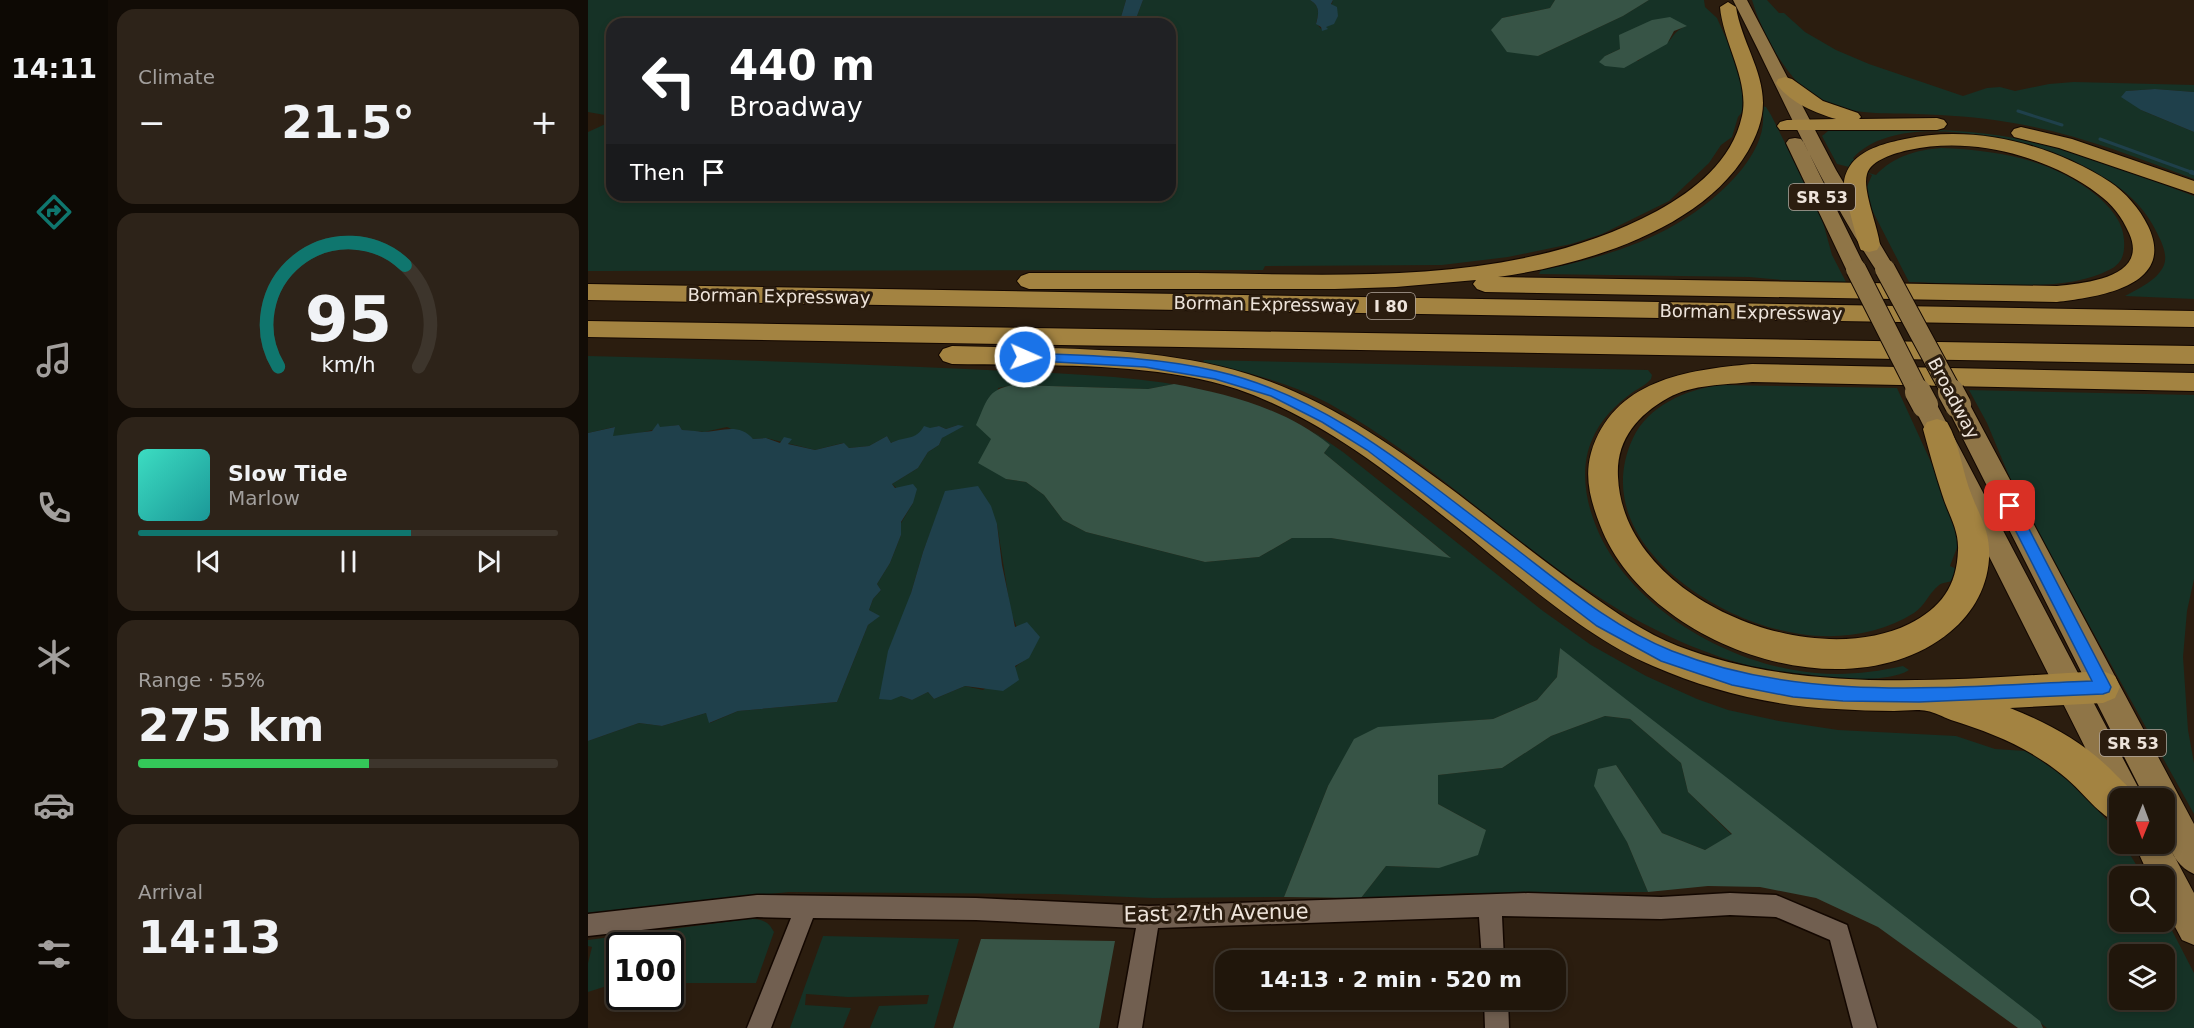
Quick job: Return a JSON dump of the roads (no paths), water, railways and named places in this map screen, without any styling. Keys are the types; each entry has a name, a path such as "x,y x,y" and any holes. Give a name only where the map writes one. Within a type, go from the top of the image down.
{"highway":[{"path":"1300,281 1424,277 1483,271 1547,260 1609,244 1658,222 1701,194 1732,162 1746,137 1753,114 1752,89 1731,28 1731,2"},
{"path":"1785,83 1799,96 1825,110 1874,121 2016,132 2058,141 2122,161 2194,188"},
{"path":"1796,125 1919,124"},
{"path":"588,285 617,281 1300,281 2057,294 2091,291 2119,282 2139,268 2146,249 2139,229 2125,207 2102,187 2077,172 2046,158 2009,147 1974,141 1939,139 1909,143 1884,150 1868,160 1856,172 1854,190 1864,215 1869,245"},
{"name":"Borman Expressway","path":"588,292 2194,319"},
{"path":"592,329 728,346 1145,363 1215,375 1276,393 1327,419 1365,442 1602,622 1666,656 1732,678 1793,690 1843,694 1919,694 2087,688"},
{"name":"Borman Expressway","path":"592,329 2194,355"},
{"path":"1931,417 1957,496 1971,527 1974,549 1971,580 1954,610 1929,630 1893,648 1848,654 1789,650 1737,635 1684,606 1647,575 1621,540 1604,496 1603,462 1611,434 1634,409 1659,391 1700,378 1752,373 2194,382"},
{"path":"1919,694 1993,716 2036,735 2073,759 2109,795"}],"main road":[{"name":"Broadway","path":"1731,2 1785,83 1796,125 1857,269 1931,417 2087,688 2155,788"},
{"name":"Broadway","path":"1731,2 1796,125 1885,269 1958,405 2087,688 2123,788"},
{"name":"Broadway","path":"2175,822 2194,857"},
{"path":"2156,854 2194,928"}],"street":[{"name":"East 27th Avenue","path":"588,925 757,906 976,909 1149,917 1528,904 1661,908 1730,904 1776,906 1839,933 1865,1028"},
{"path":"759,1028 807,906"},
{"path":"1490,907 1492,950"},
{"path":"1130,1028 1149,917"},
{"path":"1496,1010 1497,1028"}],"water":[{"path":"1126,0 1143,0 1136,18 1121,18"},
{"path":"1310,0 1333,0 1331,4 1337,7 1338,16 1334,24 1326,27 1328,29 1322,31 1321,27 1316,24 1318,10"},
{"path":"2155,89 2194,92 2194,132 2141,110 2121,97 2126,91"},
{"path":"658,423 660,427 679,425 682,430 702,432 735,429 753,439 766,438 780,443 784,437 792,439 788,444 815,450 844,443 849,448 869,446 887,436 891,443 917,434 924,426 930,428 939,426 946,429 958,425 964,426 942,438 939,445 928,452 918,468 892,484 895,488 913,484 917,489 913,503 901,522 901,535 890,563 877,584 881,590 873,599 869,610 880,616 868,625 837,702 738,711 709,723 706,713 662,726 639,723 588,741 588,433 615,427 613,436 652,431"},
{"path":"978,486 991,506 997,524 1002,565 1015,627 1027,622 1040,637 1029,658 1015,666 1019,680 1003,691 965,686 934,699 928,692 912,700 901,696 891,700 879,699 888,651 911,593 945,491"}],"waterway":[{"path":"2018,111 2062,125"},
{"path":"2100,139 2194,173 2191,172"}]}
